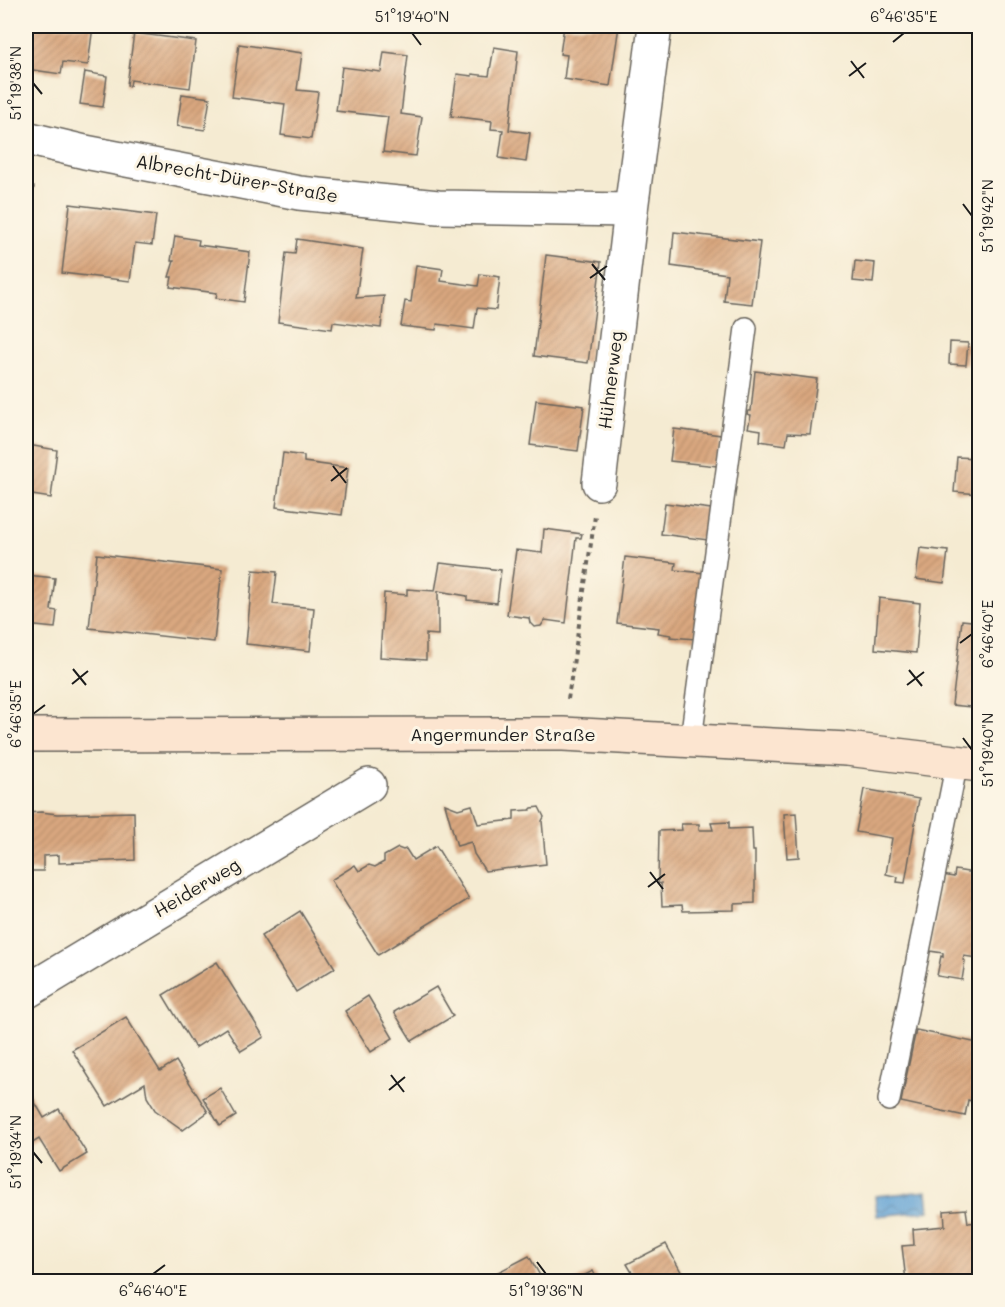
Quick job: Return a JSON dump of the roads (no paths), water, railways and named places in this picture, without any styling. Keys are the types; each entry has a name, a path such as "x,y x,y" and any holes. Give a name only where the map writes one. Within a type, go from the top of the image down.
{"main road":[{"name":"Angermunder Straße","path":"26,735 563,734 847,749 968,764"}],"street":[{"name":"Hühnerweg","path":"599,483 655,26"},
{"name":"Albrecht-Dürer-Straße","path":"26,138 85,152 298,193 438,207 631,210"},
{"name":"Heiderweg","path":"26,992 369,785"}],"lane":[{"path":"691,739 746,328"},
{"path":"889,1100 968,764"}],"water":[{"path":"927,1191 929,1211 877,1216 875,1196"}]}
